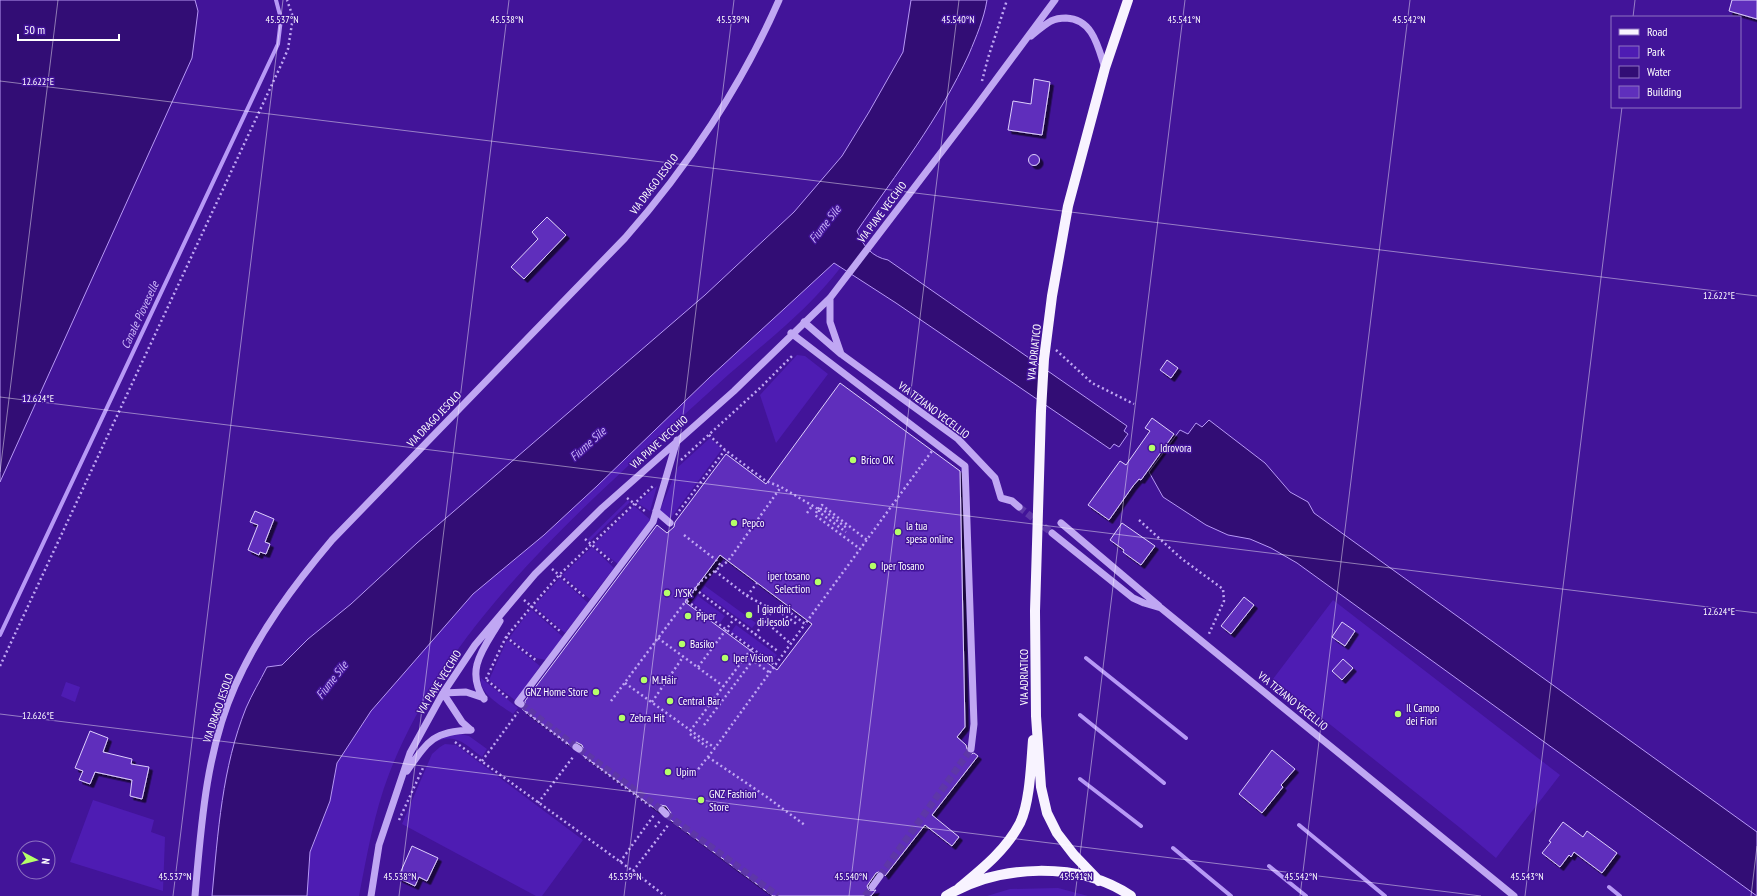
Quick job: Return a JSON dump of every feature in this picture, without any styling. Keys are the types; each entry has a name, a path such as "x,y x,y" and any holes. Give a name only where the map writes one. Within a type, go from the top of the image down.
{"main road":[{"name":"VIA ADRIATICO","path":"1099,881 1074,855 1057,833 1047,814 1042,787 1036,716 1035,611 1041,411 1044,359 1052,296 1068,206 1105,68 1128,0"},
{"name":"VIA ADRIATICO","path":"959,888 993,860 1020,822 1026,805 1036,716"},
{"path":"946,896 959,888 993,876 1028,871 1064,872 1099,881 1131,896"}],"street":[{"name":"VIA DRAGO JESOLO","path":"195,896 200,832 214,754 223,721 235,686 252,651 280,606 332,540 625,238 648,212 696,146 752,58 779,0"},
{"name":"VIA PIAVE VECCHIO","path":"371,896 379,845 410,753 443,693 475,645 535,574 619,492 734,391 791,333 830,298 1055,0"},
{"name":"VIA PIAVE VECCHIO","path":"1026,39 1052,21 1062,18 1073,18 1089,28 1105,68"},
{"path":"830,298 830,322 841,354"},
{"name":"VIA TIZIANO VECELLIO","path":"804,322 841,354 958,439 995,478 1001,498 1012,501 1019,507"},
{"path":"791,333 965,466 974,724 971,750"},
{"path":"520,706 518,702 655,515 677,440"},
{"path":"655,515 670,523"},
{"path":"1061,523 1161,608"},
{"name":"VIA TIZIANO VECELLIO","path":"1052,533 1133,598 1144,604 1161,608 1514,896"},
{"path":"443,693 466,692 484,698 476,686 475,676 477,662 509,605"},
{"path":"401,779 423,747 439,735 455,730 471,730 462,722 443,693"},
{"path":"872,887 880,876"}],"path":[{"path":"0,666 282,63 288,49 294,17 287,0"},
{"path":"980,87 988,58 1008,0"},
{"path":"1046,342 1092,383 1134,404"},
{"path":"486,680 506,638 531,606 559,575 634,503 760,388 794,354"},
{"path":"709,435 725,450 766,481 812,506 822,509 848,529"},
{"path":"692,777 776,666 937,444"},
{"path":"670,523 725,450"},
{"path":"612,701 700,582 728,561 781,488"},
{"path":"619,492 655,515"},
{"path":"860,549 815,514 818,509 822,505 867,540"},
{"path":"808,513 812,506"},
{"path":"818,509 819,512 846,532"},
{"path":"1139,520 1182,559 1223,589 1224,601 1204,643"},
{"path":"684,535 716,560 721,566"},
{"path":"590,544 618,567"},
{"path":"715,571 747,596 773,610 780,612 798,625"},
{"path":"559,575 591,603"},
{"path":"747,596 757,583"},
{"path":"695,589 779,652"},
{"path":"687,601 776,666"},
{"path":"531,606 566,636"},
{"path":"755,635 773,610 784,606 805,624"},
{"path":"698,667 734,619"},
{"path":"765,621 791,644"},
{"path":"506,638 544,666"},
{"path":"658,638 723,686"},
{"path":"690,733 752,648"},
{"path":"747,656 770,673"},
{"path":"652,702 683,657"},
{"path":"704,725 753,660"},
{"path":"625,683 652,702 708,747"},
{"path":"482,761 520,706"},
{"path":"690,733 715,748"},
{"path":"450,742 458,742 538,803 633,871 664,896"},
{"path":"538,803 577,749"},
{"path":"708,757 767,797 806,826"},
{"path":"388,819 399,821 424,764"},
{"path":"620,862 662,812"},
{"path":"633,871 670,821"}],"green space":[{"path":"834,263 841,267 813,300 623,470 530,562 488,611 449,662 416,716 389,774 375,819 359,896 307,896 310,852 330,801 337,763 371,711 473,594 544,535 710,377"},
{"path":"797,355 805,356 828,374 776,443 760,395"},
{"path":"710,438 722,449 670,519 660,510 678,467"},
{"path":"657,486 650,511 637,503"},
{"path":"628,500 630,502 590,541 587,540"},
{"path":"634,506 652,521 618,564 593,545"},
{"path":"592,547 614,568 590,599 562,575"},
{"path":"560,578 588,603 565,633 534,606"},
{"path":"705,586 756,623 752,628 701,591"},
{"path":"698,596 725,616 720,623 693,603"},
{"name":"Il Campo dei Fiori","path":"1333,600 1560,775 1496,858 1273,679"},
{"path":"531,609 563,637 546,660 536,658 509,638"},
{"path":"736,625 777,655 772,661 731,632"},
{"path":"507,640 540,666 516,701 489,680"},
{"path":"481,678 518,708 513,714 487,694 481,684"},
{"path":"66,682 80,687 75,702 61,696"},
{"path":"461,734 469,736 487,749 482,757 465,744 454,739 448,738 434,743 448,735"},
{"path":"445,744 456,745 583,840 542,896 536,896 402,824 432,754"},
{"path":"93,800 154,820 151,832 165,837 163,891 70,862"},
{"path":"1058,888 1088,896 987,896 1010,889"}],"water":[{"path":"0,0 195,0 198,11 192,58 0,482"},
{"name":"Fiume Sile","path":"911,0 987,0 984,14 969,54 945,101 917,145 857,231 859,236 865,246 877,256 888,260 1127,426 1124,431 1128,434 1119,447 1114,444 1110,449 896,303 834,263 710,377 544,535 473,594 371,711 337,763 330,801 310,852 307,896 212,896 222,800 231,754 246,708 267,667 282,665 308,639 351,604 417,543 705,295 794,212 842,156 903,52"},
{"path":"1209,420 1265,463 1290,492 1308,502 1314,513 1757,832 1757,896 1297,563 1271,548 1250,539 1228,535 1206,525 1163,497 1149,472 1180,430 1188,434 1196,423 1202,427"}],"building":[{"path":"1732,0 1757,0 1757,19 1729,11"},
{"path":"1034,79 1050,82 1042,135 1008,130 1013,101 1031,104"},
{"path":"1032,155 1036,155 1038,156 1038,164 1032,165 1029,162 1029,158"},
{"path":"547,217 566,235 524,279 511,267 538,239 532,232"},
{"path":"1167,360 1178,368 1171,378 1160,370"},
{"path":"840,383 960,471 965,727 957,737 966,745 968,753 974,753 978,756 932,815 959,837 952,846 925,825 885,876 881,871 876,873 867,886 869,891 876,890 871,896 773,896 668,818 671,813 666,806 660,805 657,810 581,754 584,750 582,745 576,742 571,746 522,709 525,706 525,701 657,525 667,533 674,527 675,522 726,454 766,484","holes":["720,555 812,624 777,670 685,602"]},
{"path":"1152,418 1174,434 1141,480 1139,479 1133,486 1109,520 1088,505 1120,461 1126,465 1150,431 1145,428"},
{"path":"255,511 274,519 265,542 270,544 266,554 260,552 259,555 248,550 258,525 250,522"},
{"path":"1122,523 1155,546 1141,565 1110,540"},
{"path":"1244,597 1254,605 1231,634 1221,626"},
{"path":"1342,622 1355,631 1345,646 1332,637"},
{"path":"1343,659 1353,668 1342,680 1332,671"},
{"path":"90,731 108,738 103,752 132,759 131,764 149,767 142,799 130,796 132,780 95,772 90,784 79,780 83,771 75,768"},
{"path":"1272,750 1295,769 1281,785 1283,787 1262,813 1239,794"},
{"path":"1563,822 1583,837 1587,831 1617,853 1602,873 1574,852 1571,857 1569,855 1560,867 1542,853 1551,842 1549,841"},
{"path":"412,846 438,858 427,881 419,877 415,886 398,878"}],"waterway":[{"name":"Canale Pioveselle","path":"0,635 278,44 281,19 276,0"},
{"path":"1086,658 1186,738"},
{"path":"1080,715 1164,783"},
{"path":"1080,779 1141,826"},
{"path":"1299,825 1385,896"},
{"path":"1173,848 1231,896"},
{"path":"1269,866 1306,896"},
{"path":"1609,887 1620,896"}],"tunnel":[{"path":"1019,507 1052,533"},
{"path":"521,704 576,747"},
{"path":"579,749 662,810"},
{"path":"880,876 971,749"},
{"path":"666,814 778,896"},
{"path":"865,896 872,887"}],"place":[{"name":"Idrovora","path":"1152,448"},
{"name":"Brico OK","path":"853,460"},
{"name":"Pepco","path":"734,523"},
{"name":"la tua spesa online","path":"898,532"},
{"name":"Iper Tosano","path":"873,566"},
{"name":"iper tosano Selection","path":"818,582"},
{"name":"JYSK","path":"667,593"},
{"name":"I giardini di Jesolo","path":"749,615"},
{"name":"Piper","path":"688,616"},
{"name":"Basiko","path":"682,644"},
{"name":"Iper Vision","path":"725,658"},
{"name":"M.Hair","path":"644,680"},
{"name":"GNZ Home Store","path":"596,692"},
{"name":"Central Bar","path":"670,701"},
{"name":"Il Campo dei Fiori","path":"1398,714"},
{"name":"Zebra Hit","path":"622,718"},
{"name":"Upim","path":"668,772"},
{"name":"GNZ Fashion Store","path":"701,800"}]}
